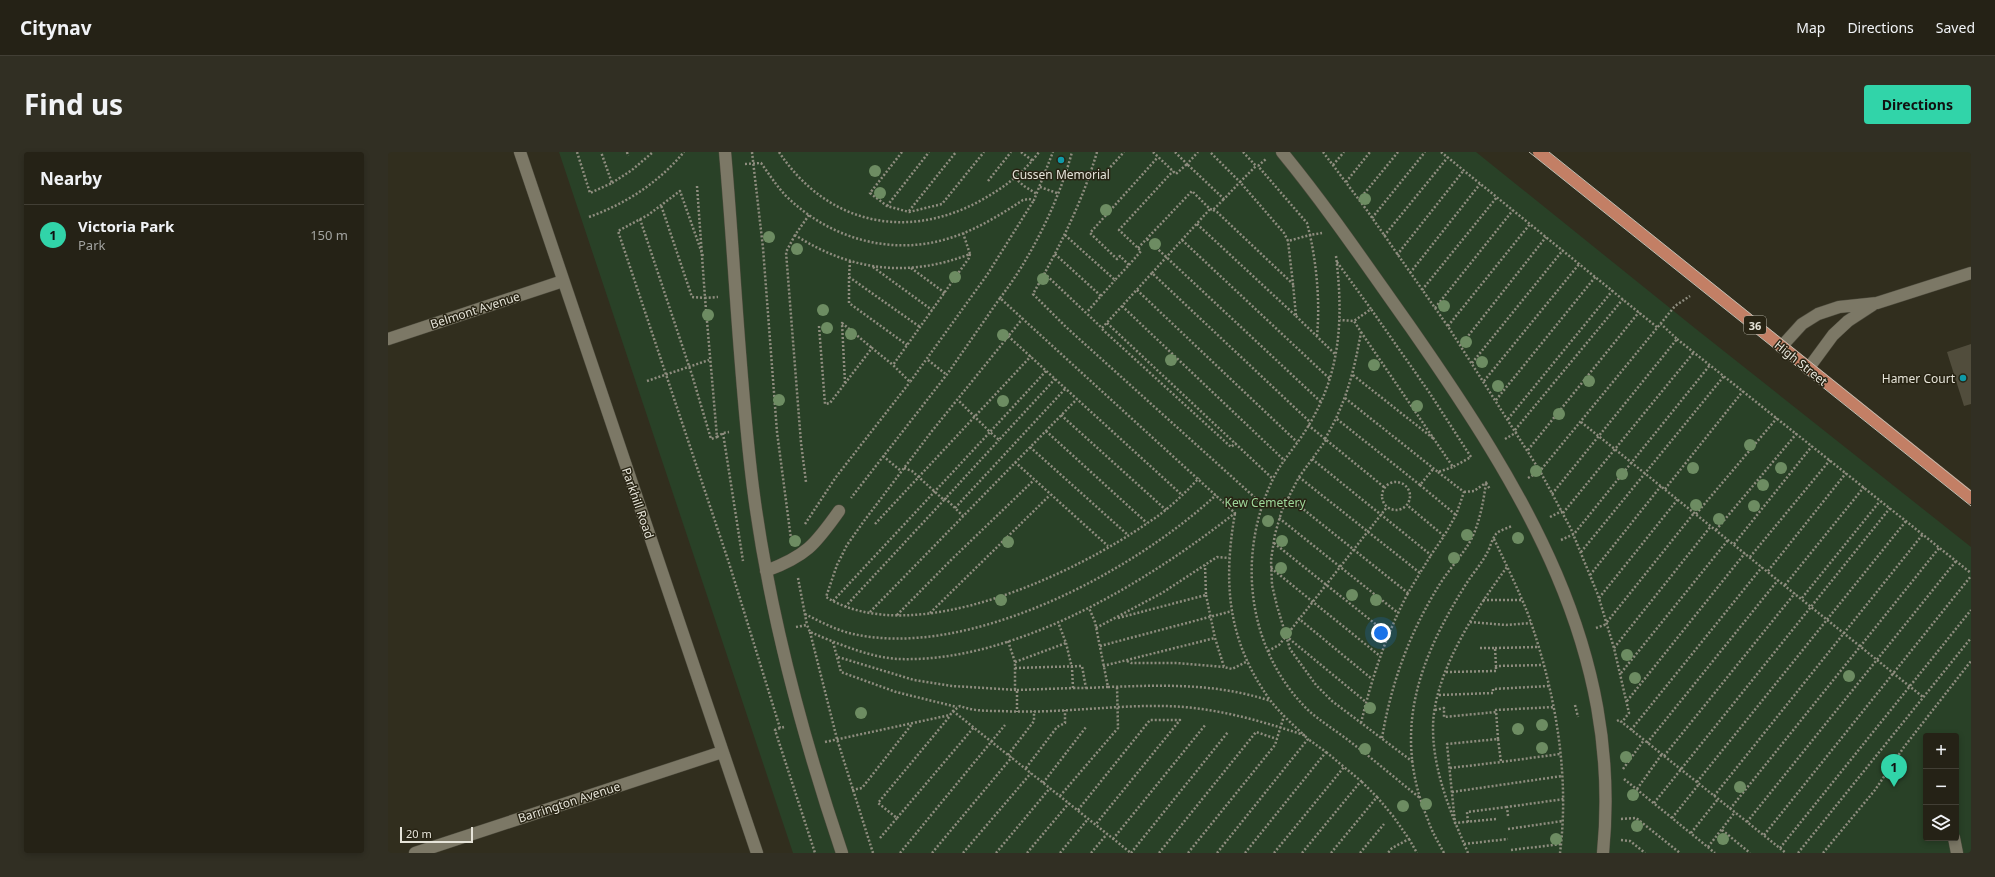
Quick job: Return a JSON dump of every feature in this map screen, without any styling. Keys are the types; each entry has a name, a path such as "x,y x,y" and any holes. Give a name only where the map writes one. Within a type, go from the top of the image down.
{"main road":[{"name":"High Street","path":"1539,152 1808,369 1971,498"}],"street":[{"name":"Parkhill Road","path":"520,152 756,853"},
{"path":"725,152 746,430 753,489 766,571 779,632 808,747 842,853"},
{"path":"1282,152 1327,210 1419,340 1514,487 1531,517 1556,570 1579,632 1593,686 1600,724 1605,779 1606,818 1603,853"},
{"path":"1781,347 1802,324 1818,314 1839,307 1877,303 1971,273"},
{"name":"Belmont Avenue","path":"388,339 563,281"},
{"path":"1808,369 1833,335 1848,321 1877,303"},
{"path":"766,571 794,560 810,548 819,539 839,511"},
{"name":"Barrington Avenue","path":"415,853 722,752"},
{"path":"1955,841 1957,853"}],"path":[{"path":"577,152 590,192 612,183 632,170 653,152"},
{"path":"601,152 612,183"},
{"path":"627,152 628,156"},
{"path":"590,217 615,208 633,197 669,170 684,152"},
{"path":"752,152 763,248 781,469 794,560 807,624 837,740 873,853"},
{"path":"779,152 805,182 833,205 870,220 916,223 954,213 990,196 1015,178 1039,152"},
{"path":"902,152 870,193 887,206 909,212 942,204 984,152"},
{"path":"887,206 929,152"},
{"path":"909,212 956,152"},
{"path":"988,182 1011,152"},
{"path":"1021,152 1032,161"},
{"path":"803,529 807,519 836,477 928,360 987,275 1034,200 1054,152"},
{"path":"839,511 842,510 977,334 1033,246 1057,193 1072,152"},
{"path":"1097,152 1080,204 1033,294 1262,505"},
{"path":"1105,173 1124,152"},
{"path":"1152,152 1176,174 1198,152"},
{"path":"1175,152 1224,199"},
{"path":"1210,152 1240,182 1284,233 1288,241 1296,316"},
{"path":"1102,328 1197,224 1256,166 1243,152"},
{"path":"1323,152 1372,218 1461,345 1528,450 1563,513 1574,534 1607,622 1621,674 1629,713 1622,722"},
{"path":"1333,165 1344,152"},
{"path":"1346,182 1370,152"},
{"path":"1359,200 1398,152"},
{"path":"1372,218 1425,152"},
{"path":"1441,152 1580,263 1658,328"},
{"path":"1129,265 1120,256 1117,258 1090,233 1158,157"},
{"path":"1384,236 1448,157"},
{"path":"726,166 761,163 785,194 809,215 841,233 881,245 934,242 963,233 1004,213 1023,200 1034,200"},
{"path":"1258,166 1307,224 1316,271 1318,321 1317,336"},
{"path":"1397,255 1464,170"},
{"path":"1086,312 1141,251 1119,230 1173,172"},
{"path":"1015,178 1036,194"},
{"path":"1410,273 1480,184"},
{"path":"640,219 690,367 711,438 717,437 709,360 697,186"},
{"path":"1040,186 1057,193"},
{"path":"702,256 680,191 640,219 618,231 729,562 780,728"},
{"path":"1138,248 1192,191 1293,284"},
{"path":"1422,290 1496,197"},
{"path":"661,205 692,297 705,298 737,296"},
{"path":"1435,308 1513,210"},
{"path":"806,482 801,443 786,252 795,235 809,215"},
{"path":"1197,224 1336,355"},
{"path":"1448,326 1530,224"},
{"path":"963,233 970,254"},
{"path":"795,235 824,251 850,261 885,268 910,268 935,264 970,254"},
{"path":"1065,235 1115,280"},
{"path":"1288,241 1310,236"},
{"path":"1461,345 1546,237"},
{"path":"1147,239 1321,402"},
{"path":"1182,240 1330,379"},
{"path":"1335,250 1337,262 1340,331 1330,379 1321,402 1298,442 1273,479 1262,505 1255,535 1251,583 1259,626 1268,651 1292,691 1308,710 1420,798"},
{"path":"1472,363 1563,250"},
{"path":"893,364 945,293 970,254"},
{"path":"1055,254 1101,296"},
{"path":"850,261 849,303 907,345"},
{"path":"1337,262 1425,386 1471,457 1453,467 1438,472"},
{"path":"1484,381 1580,263"},
{"path":"870,266 932,310"},
{"path":"910,268 945,293"},
{"path":"1152,273 1309,424 1384,487"},
{"path":"1044,274 1231,447 1236,443"},
{"path":"1496,400 1596,276"},
{"path":"849,277 920,327"},
{"path":"1514,487 1540,471 1675,306 1700,289 1704,284"},
{"path":"1137,290 1298,442"},
{"path":"1508,419 1613,290"},
{"path":"1000,298 1199,478 1235,513"},
{"path":"1515,430 1623,299"},
{"path":"1122,306 1285,461"},
{"path":"1340,320 1354,321 1371,309"},
{"path":"1528,450 1639,312"},
{"path":"1023,318 901,471 847,545 837,564 826,597 845,607 870,613 897,615 930,613 976,604 1011,592 1064,570 1108,547 1166,510 1199,478"},
{"path":"1354,321 1453,467"},
{"path":"845,383 842,323 893,364 910,382"},
{"path":"1107,323 1273,479"},
{"path":"1660,324 1971,574 1764,835"},
{"path":"819,326 825,404 830,403 872,348"},
{"path":"1361,332 1353,375 1337,419 1326,439 1299,477 1279,518 1273,543 1271,567 1272,585 1290,649 1316,685 1332,701 1413,762"},
{"path":"1008,336 1182,495"},
{"path":"1552,494 1678,339"},
{"path":"1563,513 1694,352"},
{"path":"875,524 1031,356"},
{"path":"647,381 709,360"},
{"path":"928,360 947,375"},
{"path":"1574,534 1710,365"},
{"path":"832,601 1046,371"},
{"path":"1353,375 1437,442"},
{"path":"1581,552 1724,376"},
{"path":"845,607 1055,379"},
{"path":"955,508 1065,388"},
{"path":"1665,489 1743,391"},
{"path":"1345,398 1464,492 1474,491 1504,472"},
{"path":"870,613 1077,399"},
{"path":"958,400 999,440"},
{"path":"1061,414 1166,510"},
{"path":"1607,622 1695,513 1777,418"},
{"path":"1337,419 1456,515"},
{"path":"1581,422 1802,598 1923,697"},
{"path":"1046,431 1147,523"},
{"path":"722,433 743,561"},
{"path":"1716,530 1797,433"},
{"path":"1734,544 1812,446"},
{"path":"1030,447 1128,535"},
{"path":"883,456 901,471"},
{"path":"1312,459 1431,555"},
{"path":"1750,557 1830,460"},
{"path":"1015,462 1108,547"},
{"path":"904,468 919,477 963,516"},
{"path":"1420,485 1434,468"},
{"path":"1768,572 1846,473"},
{"path":"1299,477 1420,573"},
{"path":"897,615 951,560 1034,480"},
{"path":"1392,482 1397,482 1406,486 1410,494 1407,505 1396,510 1387,507 1382,500 1384,487 1392,482"},
{"path":"1486,483 1493,493"},
{"path":"1382,738 1392,688 1411,637 1438,586 1468,544 1478,520 1486,483"},
{"path":"1590,575 1661,486"},
{"path":"1785,585 1864,487"},
{"path":"1361,723 1372,679 1388,634 1408,593 1456,515 1464,492"},
{"path":"930,613 1050,494"},
{"path":"805,614 849,633 878,638 937,636 966,630 1031,610 1111,572 1177,528 1216,495"},
{"path":"1288,497 1408,593"},
{"path":"1599,598 1678,499"},
{"path":"1802,598 1880,501"},
{"path":"1407,505 1444,536"},
{"path":"1268,651 1279,645 1298,618 1387,507"},
{"path":"1654,803 1890,508"},
{"path":"1235,513 1229,558 1229,592 1232,611 1248,661 1256,678 1271,701 1284,716 1308,739 1361,781 1377,797 1393,816 1417,853"},
{"path":"810,632 833,642 874,654 898,659 947,657 1008,641 1058,622 1089,608 1184,552 1235,513"},
{"path":"1444,853 1428,821 1420,798 1413,762 1411,719 1416,692 1426,661 1454,604 1487,555 1497,533 1531,517"},
{"path":"1279,518 1398,613"},
{"path":"1508,519 1515,532"},
{"path":"1672,818 1698,783 1906,521"},
{"path":"1614,648 1711,526"},
{"path":"1714,796 1923,534"},
{"path":"1494,539 1531,623 1554,707 1564,799 1564,821 1560,853"},
{"path":"1621,674 1728,540"},
{"path":"1273,543 1388,634"},
{"path":"1730,809 1939,548"},
{"path":"1627,702 1745,553"},
{"path":"1096,628 1162,593 1217,557 1229,558"},
{"path":"1746,822 1956,562"},
{"path":"1205,565 1206,595 1215,638 1224,667"},
{"path":"1271,567 1311,602 1380,656"},
{"path":"1468,853 1455,823 1439,777 1433,728 1435,710 1438,695 1446,672 1470,622 1483,600 1507,567"},
{"path":"1631,730 1762,567"},
{"path":"1647,743 1778,580"},
{"path":"1637,789 1795,593"},
{"path":"1114,619 1206,595"},
{"path":"1483,600 1522,600"},
{"path":"1089,608 1096,628 1108,687"},
{"path":"1780,848 1971,610"},
{"path":"1100,646 1232,611"},
{"path":"1298,618 1372,679"},
{"path":"1058,622 1066,643 1071,667 1072,688"},
{"path":"1470,622 1506,625 1531,623"},
{"path":"779,632 807,624"},
{"path":"1286,636 1366,702"},
{"path":"1104,666 1215,638"},
{"path":"1798,853 1971,638"},
{"path":"1008,641 1015,662 1017,712"},
{"path":"833,642 841,672 896,692 967,710 1017,712 1164,706 1191,708 1228,713 1304,735"},
{"path":"1015,662 1066,643"},
{"path":"1480,648 1538,647"},
{"path":"1446,672 1496,672 1495,648"},
{"path":"838,657 914,680 952,686 1016,690 1179,684 1235,692 1271,701"},
{"path":"1126,661 1131,663 1177,662 1232,669 1248,661"},
{"path":"1823,853 1875,790 1904,747 1971,661"},
{"path":"1496,666 1543,665"},
{"path":"1015,668 1082,666 1086,688"},
{"path":"1060,796 1118,728 1118,686"},
{"path":"1438,695 1493,693 1493,689 1549,686"},
{"path":"1574,698 1578,719"},
{"path":"897,818 878,803 957,707"},
{"path":"1435,710 1444,708 1444,717 1496,712 1496,710 1554,707"},
{"path":"1026,768 1057,727 1065,723 1065,710"},
{"path":"953,711 1131,853 1228,732"},
{"path":"1008,755 1034,721 1034,711"},
{"path":"1496,712 1501,762"},
{"path":"808,747 950,716"},
{"path":"1188,853 1275,745 1284,716"},
{"path":"1078,810 1150,720 1180,720 1096,824"},
{"path":"1600,724 1619,720 1622,722 1786,853"},
{"path":"802,722 775,730 816,853"},
{"path":"852,790 862,788 913,724"},
{"path":"1113,838 1206,724"},
{"path":"900,853 1005,725"},
{"path":"880,838 974,727"},
{"path":"1043,783 1086,727"},
{"path":"1159,853 1256,732 1277,739"},
{"path":"1455,823 1447,744 1498,738"},
{"path":"1217,853 1308,739"},
{"path":"1620,772 1644,740"},
{"path":"1245,853 1326,752"},
{"path":"1450,768 1560,754"},
{"path":"932,853 1012,757"},
{"path":"1274,853 1344,767"},
{"path":"963,853 1031,773"},
{"path":"1452,792 1562,776"},
{"path":"1605,779 1623,778 1715,853"},
{"path":"1302,853 1361,781"},
{"path":"996,853 1050,788"},
{"path":"1331,853 1377,797"},
{"path":"1468,822 1467,812 1507,808 1564,799"},
{"path":"1691,833 1718,799"},
{"path":"1027,853 1069,803"},
{"path":"1507,808 1508,816"},
{"path":"1708,847 1736,812"},
{"path":"1617,820 1636,818 1680,853"},
{"path":"1060,853 1088,819"},
{"path":"1455,823 1496,819"},
{"path":"1508,828 1564,821"},
{"path":"1360,853 1384,824"},
{"path":"1722,830 1750,853"},
{"path":"1091,853 1107,834"},
{"path":"1388,853 1392,848 1409,839"},
{"path":"1464,844 1508,839"},
{"path":"1616,840 1630,841 1645,853"},
{"path":"1511,850 1561,844"},
{"path":"1123,853 1126,849"}],"green space":[{"name":"Kew Cemetery","path":"559,152 1476,152 1971,547 1971,853 793,853"}],"building":[{"name":"Hamer Court","path":"1971,344 1971,404 1964,406 1947,352"}],"tram line":[{"path":"1529,152 1971,506"},
{"path":"1549,152 1971,491"}],"place":[{"name":"Cussen Memorial","path":"1061,160"},
{"name":"Hamer Court","path":"1963,378"},
{"name":"Victoria Park","path":"1894,787"}]}
